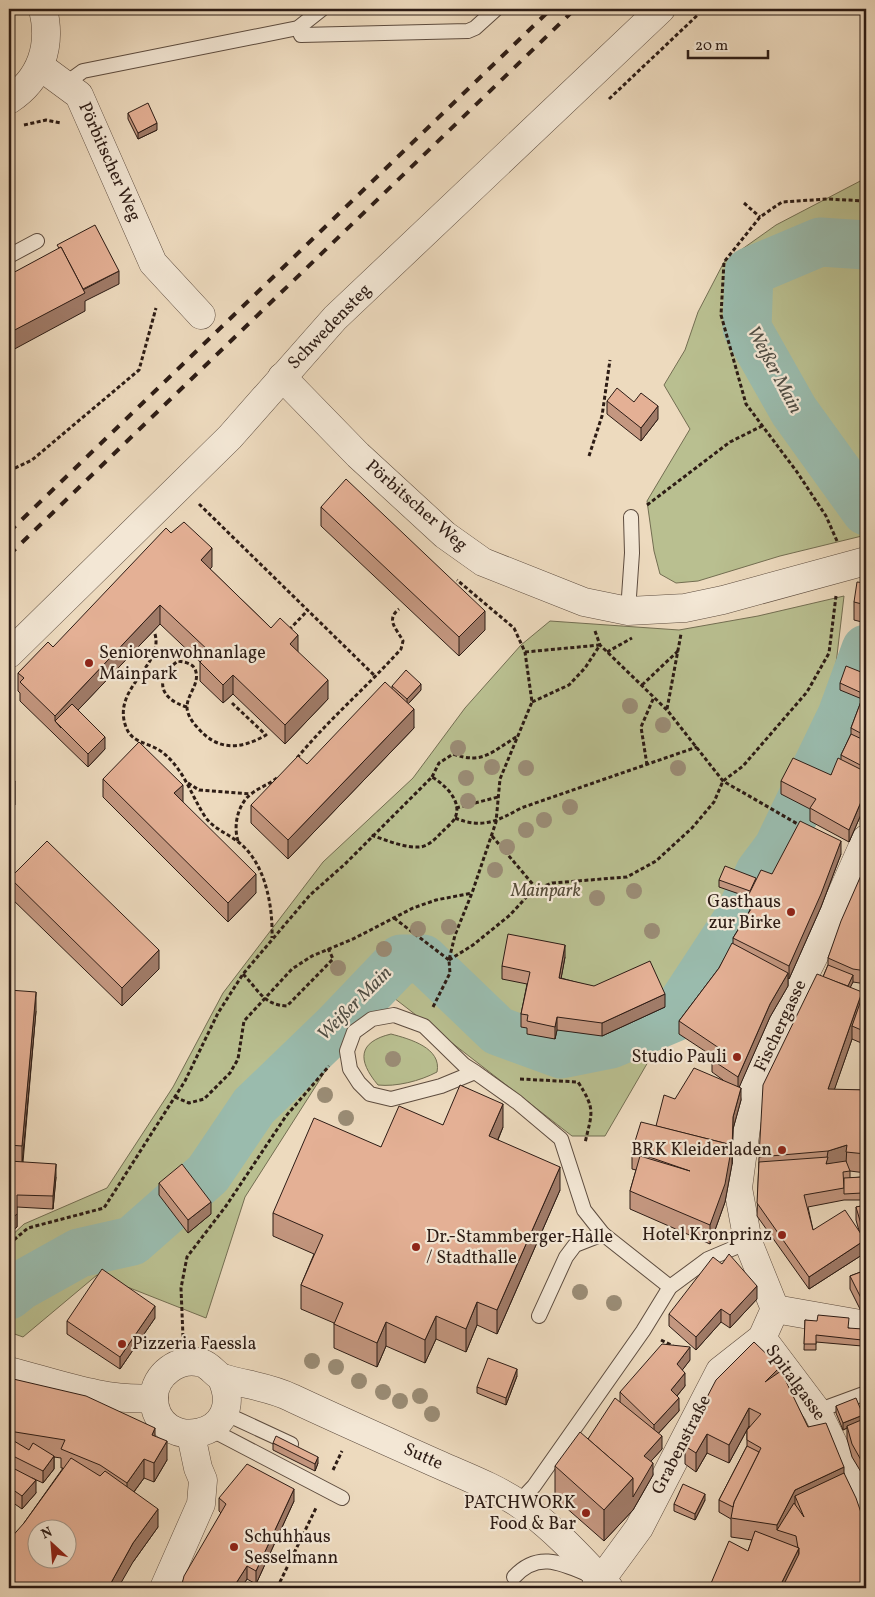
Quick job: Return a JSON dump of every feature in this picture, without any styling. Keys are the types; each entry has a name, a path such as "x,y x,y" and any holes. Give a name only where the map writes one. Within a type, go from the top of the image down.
{"street":[{"path":"9,100 21,92 41,67 47,44 43,9"},
{"name":"Schwedensteg","path":"9,654 230,437 334,318 661,9"},
{"name":"Pörbitscher Weg","path":"41,67 79,95 154,263 201,315"},
{"name":"Pörbitscher Weg","path":"282,377 372,468 445,535 483,562 584,602 628,611 685,608 854,564"},
{"name":"Fischergasse","path":"775,1309 748,1242 738,1188 750,1098 764,1055 816,952 866,839"},
{"path":"775,1309 866,1324"},
{"name":"Grabenstraße","path":"601,1585 638,1528 720,1370 762,1338 775,1309"},
{"name":"Spitalgasse","path":"762,1338 817,1411 866,1510"},
{"name":"Sutte","path":"154,1398 162,1377 170,1369 180,1364 191,1362 203,1364 221,1377 278,1391 484,1483 518,1503 578,1555 601,1585"},
{"path":"9,1371 114,1397 132,1400 154,1398 156,1409 161,1419 170,1428 208,1426"},
{"path":"164,1588 201,1504 203,1480 198,1468 208,1426 227,1395 221,1377"}],"lane":[{"path":"65,84 83,71 298,28 322,9"},
{"path":"298,28 302,35 468,31 475,28 496,9"},
{"path":"9,256 37,241"},
{"path":"628,611 632,553 631,517"},
{"path":"475,1072 441,1086 390,1099 370,1094 359,1083 350,1069 347,1051 354,1032 372,1019 394,1015 424,1026 464,1065 475,1072 517,1102 561,1140 584,1210 603,1234 670,1287"},
{"path":"539,1316 566,1257 575,1245 603,1234"},
{"path":"518,1503 534,1486 643,1331 670,1287 708,1259 748,1242"},
{"path":"817,1411 866,1393"},
{"path":"208,1426 301,1448"},
{"path":"208,1426 342,1498"},
{"path":"514,1577 523,1567 542,1560 570,1566 601,1585"}],"path":[{"path":"17,127 46,120 64,124"},
{"path":"449,960 473,945 510,915 536,889 552,883 627,877 656,860 692,828 714,802 723,781 743,766 807,692 829,653 854,564 839,544 826,516 797,472 746,404 721,315 724,262 760,217 782,202 827,199 866,201"},
{"path":"744,203 760,217"},
{"path":"9,471 32,460 139,370 157,305"},
{"path":"589,456 602,416 610,360"},
{"path":"631,517 730,442 762,426"},
{"path":"180,485 376,677"},
{"path":"667,710 685,608"},
{"path":"292,764 347,702 376,677 401,649 403,641 394,627 392,619 393,614 399,609"},
{"path":"284,635 308,610"},
{"path":"155,634 158,643 154,653 131,687 124,704 123,715 131,737 162,752 181,771 204,816 213,826 238,841 256,863 264,881 272,918 272,938"},
{"path":"424,1026 450,973 449,960 455,935 472,893 496,822 500,779 532,702 525,652 600,645 667,710 723,781 805,829"},
{"path":"532,702 569,685 585,668 600,645"},
{"path":"642,685 679,650"},
{"path":"187,707 173,702 165,695 162,688 169,668 178,661 189,663 195,669 196,678 187,707 189,716 207,738 231,748 244,745 266,735 232,703"},
{"path":"647,764 641,727 654,697"},
{"path":"9,1244 28,1228 104,1208 175,1097 202,1049 218,1013 243,974 272,938 310,895 345,864 371,835 432,777 439,763 453,754 468,759 481,759 518,735"},
{"path":"455,818 477,823 496,822 521,808 697,747"},
{"path":"188,782 199,790 250,794 267,786 280,775"},
{"path":"371,835 410,846 422,847 434,840 455,818 456,808 452,796 443,783 432,777"},
{"path":"238,841 234,829 238,813 250,794"},
{"path":"456,808 498,797"},
{"path":"492,835 536,889"},
{"path":"175,1097 189,1103 204,1099 230,1073 238,1059 244,1021 292,969 328,948 353,939 394,918 436,900 472,893"},
{"path":"394,918 449,960"},
{"path":"243,974 264,998 274,1005 287,1006 333,959 328,948"},
{"path":"175,1339 183,1337 181,1288 187,1257 226,1206 286,1116 322,1073 347,1051"},
{"path":"488,1082 502,1078 578,1082 590,1102 591,1114 576,1183"},
{"path":"643,1331 677,1348"}],"green space":[{"path":"866,178 866,535 780,556 698,581 676,583 660,574 654,551 647,501 690,429 664,385 685,350 698,312 724,262 776,225"},
{"name":"Mainpark","path":"844,596 832,698 791,795 734,914 605,1136 572,1136 385,991 333,1059 245,1197 206,1318 97,1275 23,1337 9,1332 9,1238 24,1224 107,1188 173,1087 223,993 323,862 413,778 465,708 521,645 550,621 679,630 758,616"},
{"path":"391,1034 415,1042 430,1051 435,1057 437,1072 408,1083 378,1085 367,1068 364,1053 372,1042 380,1037"}],"building":[{"path":"148,103 157,123 138,133 128,113"},
{"path":"95,225 119,271 83,289 61,247 59,248 57,245"},
{"path":"61,247 85,293 9,333 9,275"},
{"path":"617,388 634,402 641,393 658,406 641,428 607,401"},
{"path":"346,479 485,611 459,637 321,507"},
{"path":"184,522 212,548 201,560 271,628 280,618 298,635 290,644 328,680 285,725 233,675 223,685 200,662 210,652 160,605 55,716 20,682 24,678 18,673 48,642 53,647 166,528 171,533"},
{"path":"857,582 866,583 866,605 854,602"},
{"path":"846,666 866,674 864,694 840,683"},
{"path":"406,670 421,684 407,699 392,686"},
{"path":"385,682 414,709 288,840 251,805 298,756 307,764"},
{"path":"866,688 866,736 851,728"},
{"path":"72,704 105,737 88,754 55,721"},
{"path":"851,734 866,741 866,768 841,755"},
{"path":"139,742 183,785 174,793 256,874 228,903 103,779"},
{"path":"793,758 831,775 838,758 866,772 866,790 849,830 810,808 816,799 781,781"},
{"path":"9,774 15,781 9,788"},
{"path":"800,821 841,841 821,894 789,966 733,938 756,901 748,896 761,870 772,874"},
{"path":"47,841 159,950 122,988 10,878"},
{"path":"866,864 866,971 853,969 828,958 841,921"},
{"path":"725,866 756,878 750,891 719,880"},
{"path":"508,934 565,945 559,978 594,986 650,961 665,994 602,1023 557,1017 555,1027 527,1021 528,1015 521,1014 530,972 502,966"},
{"path":"732,943 788,973 770,1004 738,1077 712,1060 719,1048 679,1021 719,968"},
{"path":"828,965 853,975 848,986 823,977"},
{"path":"817,974 862,992 828,1089 866,1090 866,1154 846,1152 847,1145 828,1151 759,1157 763,1085"},
{"path":"866,986 866,1032 852,1026"},
{"path":"9,990 36,992 22,1146 9,1145"},
{"path":"694,1068 741,1088 733,1117 732,1151 732,1145 656,1126 664,1095 675,1099"},
{"name":"Dr.-Stammberger-Halle / Stadthalle","path":"460,1085 503,1104 489,1136 560,1167 497,1310 477,1302 466,1329 436,1316 425,1340 386,1322 377,1343 334,1324 343,1303 301,1285 323,1235 273,1213 314,1118 381,1147 399,1106 443,1125"},
{"path":"641,1122 732,1145 725,1184 710,1225 630,1191 640,1156 690,1171 632,1151"},
{"path":"828,1157 826,1164 846,1161 850,1171 843,1172 844,1188 804,1195 813,1230 845,1210 865,1240 809,1277 757,1203 759,1162"},
{"path":"9,1161 56,1164 53,1196 17,1195 17,1214 9,1221"},
{"path":"182,1164 211,1202 188,1220 159,1183"},
{"path":"862,1177 862,1193 844,1194 844,1178"},
{"path":"866,1205 866,1241 856,1207"},
{"path":"729,1254 757,1286 730,1315 721,1309 696,1337 669,1314 713,1257 722,1264"},
{"path":"102,1269 155,1306 120,1357 67,1321"},
{"path":"866,1270 866,1306 865,1306 850,1276"},
{"path":"818,1315 849,1318 848,1328 863,1329 862,1340 816,1335 816,1344 804,1344 805,1320 817,1321"},
{"path":"754,1342 780,1367 765,1382 781,1371 808,1427 826,1423 844,1467 795,1490 777,1525 731,1518 734,1502 761,1448 747,1440 747,1430 761,1414 749,1408 729,1445 707,1434 696,1453 685,1446 693,1424 716,1380"},
{"path":"662,1344 690,1347 677,1364 685,1373 671,1390 679,1398 654,1425 620,1392"},
{"path":"488,1358 517,1369 506,1398 477,1387"},
{"path":"9,1378 86,1396 155,1428 152,1435 167,1441 154,1463 144,1459 127,1483 100,1465 61,1449 65,1440 9,1431"},
{"path":"615,1398 662,1436 644,1456 653,1463 633,1497 633,1478 588,1439"},
{"path":"856,1398 863,1415 843,1423 836,1406"},
{"path":"866,1418 866,1473 852,1444 847,1426"},
{"path":"580,1432 633,1478 604,1510 555,1466"},
{"path":"276,1436 318,1457 315,1464 273,1443"},
{"path":"9,1438 29,1450 33,1443 54,1456 43,1471 9,1454"},
{"path":"747,1446 759,1452 733,1507 719,1500"},
{"path":"71,1458 100,1476 105,1471 158,1509 133,1543 109,1588 9,1588 9,1540 24,1523"},
{"path":"247,1464 294,1489 256,1571 247,1566 233,1588 181,1588 184,1576 226,1504 219,1498"},
{"path":"9,1466 36,1480 22,1496 9,1487"},
{"path":"844,1473 856,1498 866,1527 866,1588 782,1588 799,1554 799,1548 796,1536 777,1530 794,1503 804,1517 795,1496"},
{"path":"683,1484 705,1494 695,1514 674,1504"},
{"path":"755,1531 799,1548 779,1588 759,1588 757,1583 755,1588 709,1588 729,1541 748,1551"}],"waterway":[{"name":"Weißer Main","path":"866,245 820,242 749,272 747,328 794,411 866,511"},
{"name":"Weißer Main","path":"9,1295 20,1286 79,1253 132,1241 208,1174 254,1106 337,1026 401,959 423,959 498,1031 561,1054 611,1044 673,1018 738,919 760,872 778,848 842,715 866,649"}],"railway":[{"path":"9,532 551,9"},
{"path":"9,555 575,9"}],"place":[{"name":"Seniorenwohnanlage Mainpark","path":"89,663"},
{"name":"Gasthaus zur Birke","path":"791,912"},
{"name":"Studio Pauli","path":"737,1057"},
{"name":"BRK Kleiderladen","path":"782,1150"},
{"name":"Hotel Kronprinz","path":"782,1235"},
{"name":"Dr.-Stammberger-Halle / Stadthalle","path":"416,1247"},
{"name":"Pizzeria Faessla","path":"122,1344"},
{"name":"PATCHWORK Food & Bar","path":"586,1513"},
{"name":"Schuhhaus Sesselmann","path":"234,1547"}]}
